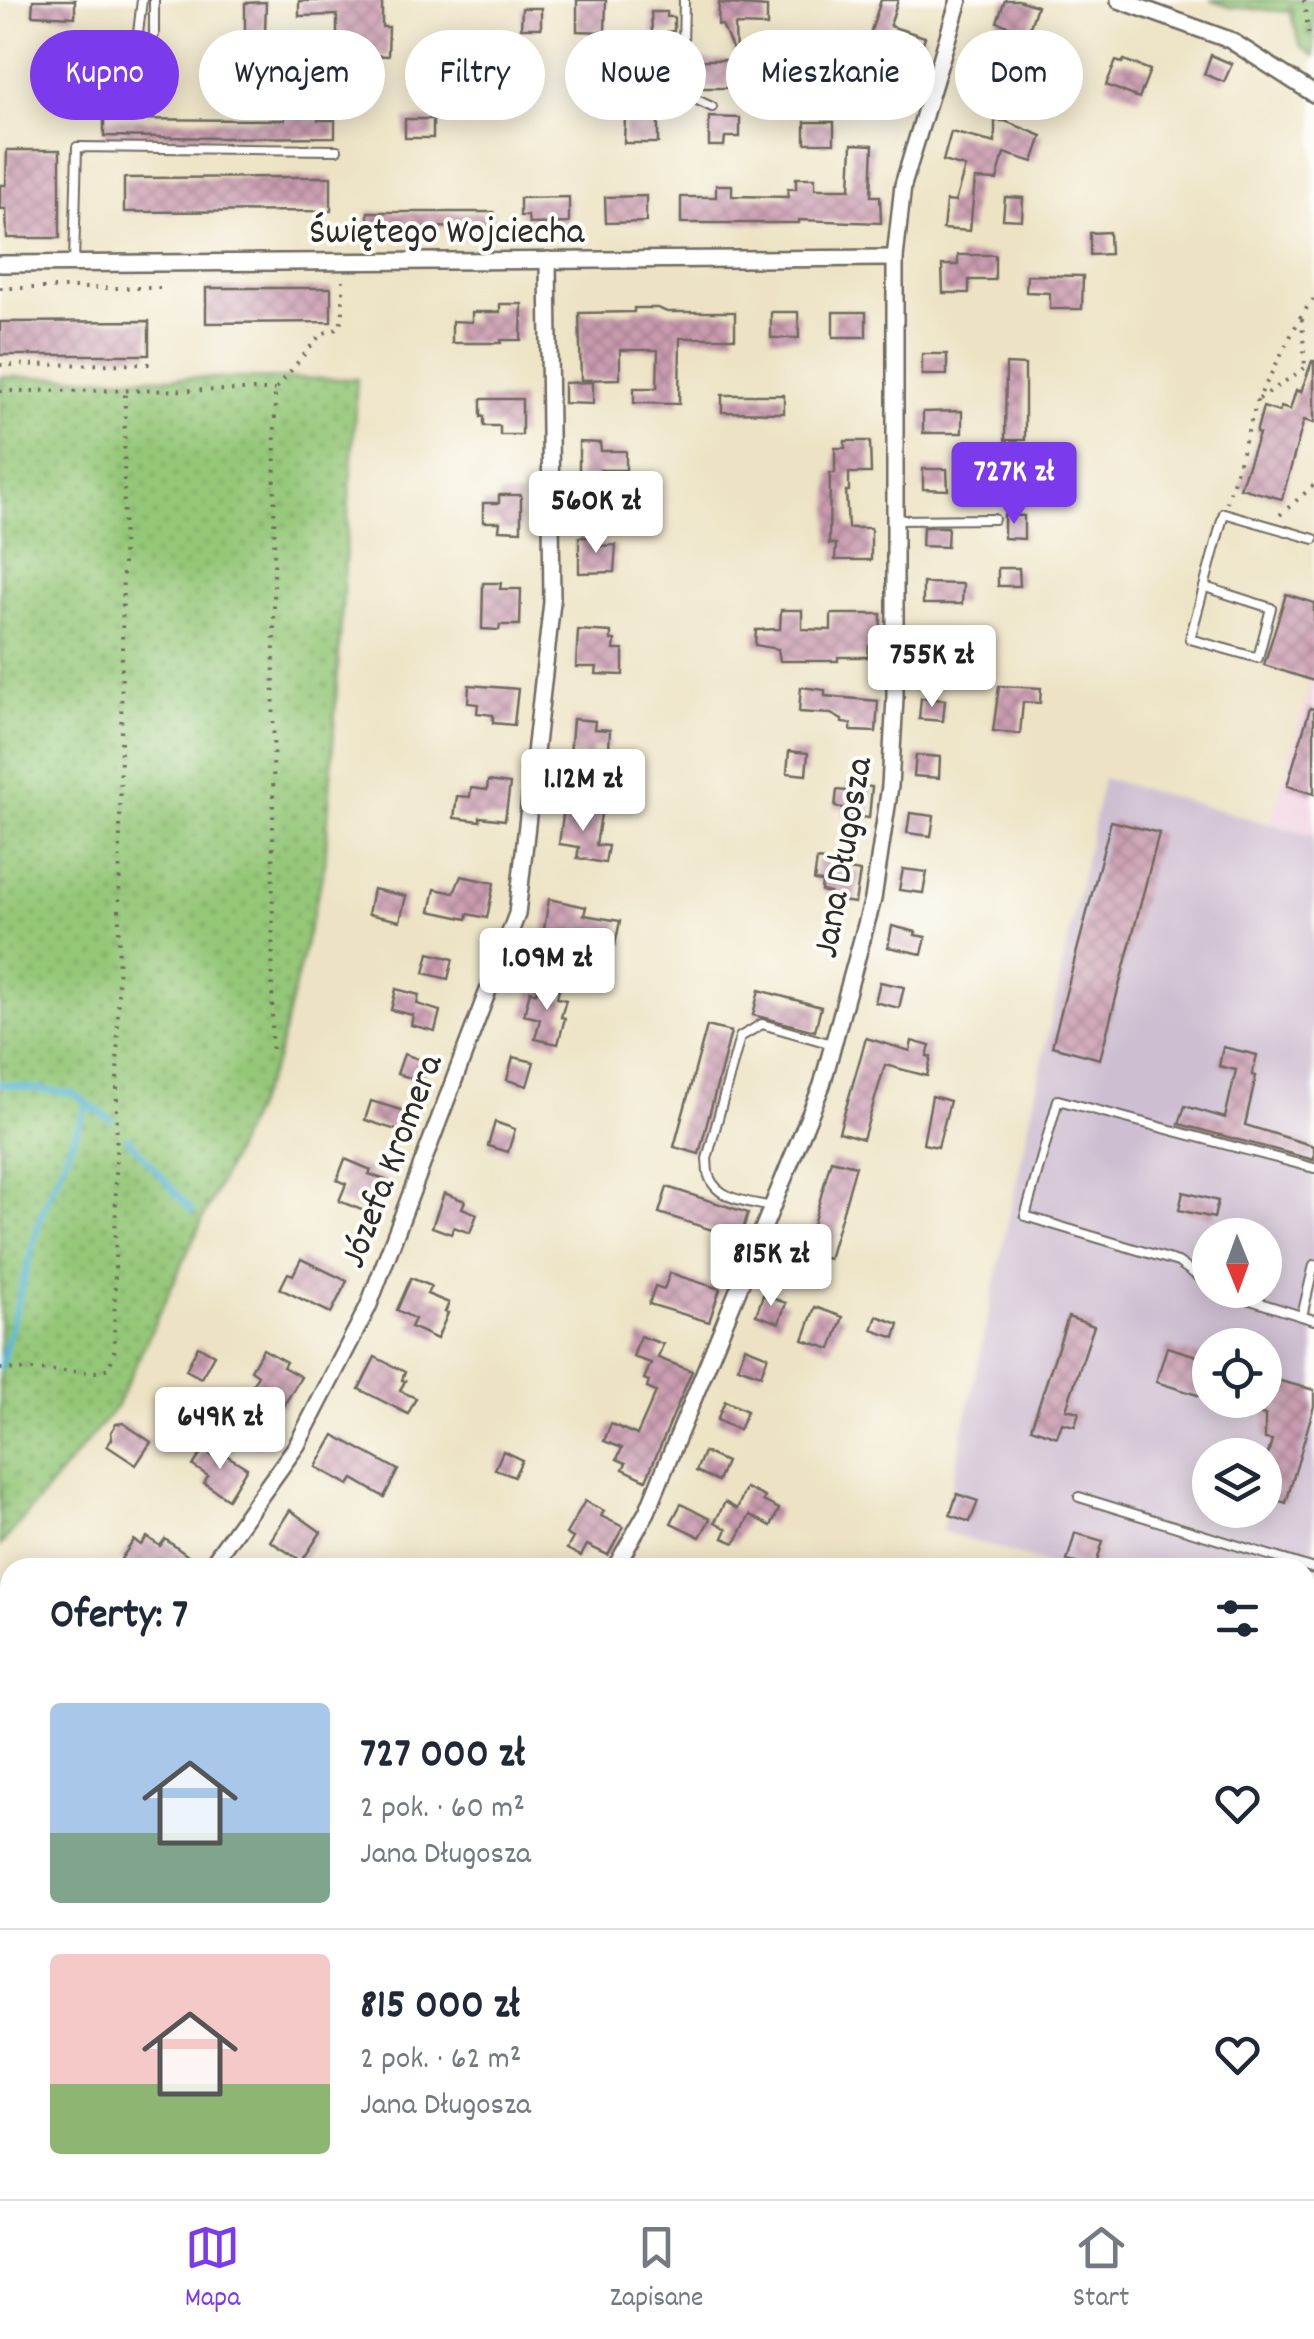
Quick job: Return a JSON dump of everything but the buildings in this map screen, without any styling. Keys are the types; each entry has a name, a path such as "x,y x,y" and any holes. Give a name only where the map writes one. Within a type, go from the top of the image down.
{"street":[{"name":"Jana Długosza","path":"621,1558 647,1512 822,1084 873,898 890,786 895,698 895,258 903,185 960,0"},
{"path":"1119,0 1230,40 1314,94"},
{"name":"Świętego Wojciecha","path":"0,264 895,258"},
{"name":"Józefa Kromera","path":"216,1558 298,1445 368,1306 517,914 552,602 548,260"}],"lane":[{"path":"138,30 142,0"},
{"path":"154,0 154,30"},
{"path":"684,0 682,93 712,107"},
{"path":"74,264 77,147 337,150"},
{"path":"1204,587 1271,608 1258,658 1190,639 1204,587 1224,513 1314,539"},
{"path":"896,520 994,518"},
{"path":"772,1208 733,1198 720,1191 708,1176 707,1160 740,1037 762,1024 833,1045"},
{"path":"1192,1272 1178,1262 1026,1216 1058,1100 1314,1168"},
{"path":"1302,1316 1314,1265"},
{"path":"1276,1308 1314,1320"},
{"path":"1080,1497 1278,1558"}],"path":[{"path":"1304,0 1310,37 1314,40"},
{"path":"272,1049 275,390 321,334 340,328 344,312 342,262"},
{"path":"0,288 165,288"},
{"path":"1224,513 1257,401 1302,314 1314,299"},
{"path":"1302,314 1305,368"},
{"path":"0,364 152,364"},
{"path":"1305,368 1314,371"},
{"path":"1257,401 1305,368"},
{"path":"0,1369 95,1372 109,1368 114,1352 125,390"},
{"path":"0,391 275,390"},
{"path":"1269,526 1314,485"}],"shaded area":[{"path":"1314,673 1314,836 1271,823"},
{"path":"1103,778 1314,836 1314,1558 1028,1558 942,1531"}],"green space":[{"path":"1210,0 1314,0 1314,56 1301,46 1290,12 1230,7"},
{"path":"0,377 357,379 325,864 277,1058 116,1407 0,1546"}],"waterway":[{"path":"0,1084 74,1094 111,1120"},
{"path":"0,1367 42,1212 88,1104"},
{"path":"127,1138 192,1211"}]}
